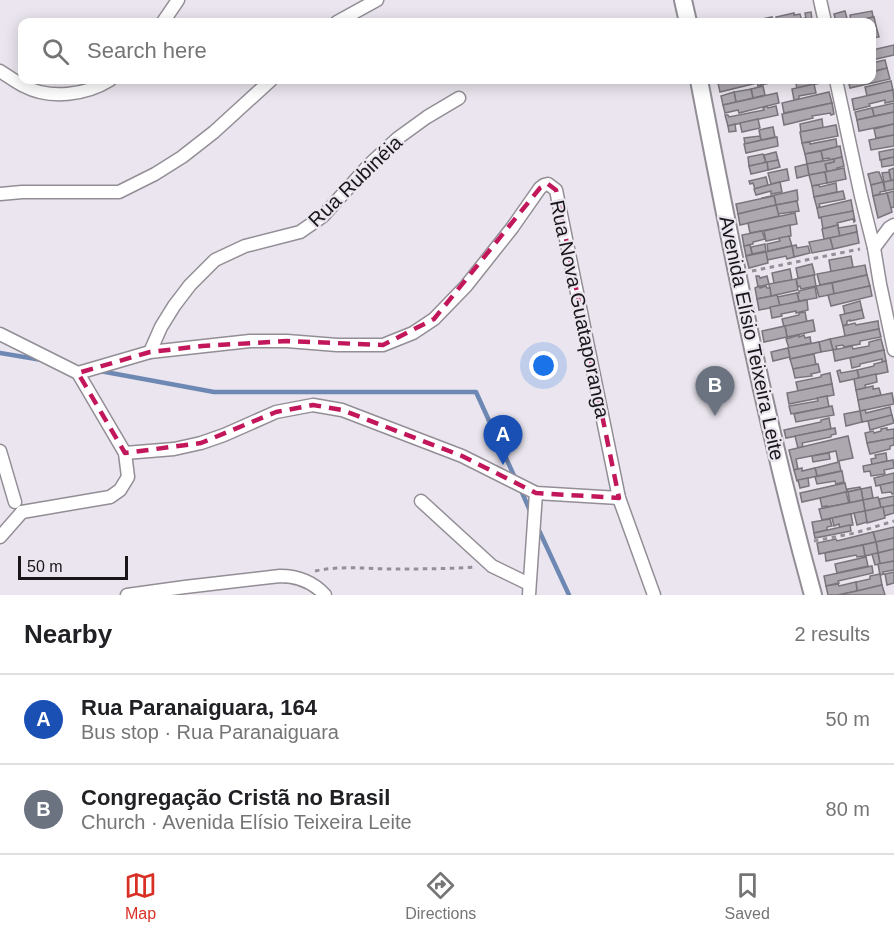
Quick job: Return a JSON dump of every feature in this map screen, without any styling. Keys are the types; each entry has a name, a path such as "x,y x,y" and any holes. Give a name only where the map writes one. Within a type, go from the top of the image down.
{"main road":[{"path":"683,0 687,18"},
{"name":"Avenida Elísio Teixeira Leite","path":"700,84 762,392 813,595"}],"street":[{"path":"166,18 177,0"},
{"path":"344,18 377,0"},
{"path":"820,0 824,18"},
{"path":"0,71 18,82"},
{"path":"21,84 45,93 79,93 104,84"},
{"path":"0,194 119,192 182,157 214,132 267,84"},
{"path":"837,84 874,248 894,350"},
{"name":"Rua Rubinéia","path":"150,352 161,327 174,306 190,285 215,260 245,246 300,232 323,216 369,165 398,138 459,98"},
{"name":"Rua Nova Guataporanga","path":"78,373 150,352 250,341 383,345 413,333 434,319 466,286 540,188 548,184 556,190 619,498 654,595"},
{"path":"874,248 889,228 894,225"},
{"path":"0,334 78,373 125,453 128,477 120,490 110,497 19,507 0,489"},
{"path":"125,453 174,449 201,443 276,412 313,405 342,410 462,456 536,493 619,498"},
{"path":"0,450 19,507"},
{"path":"421,501 492,566 529,590 536,493"},
{"path":"0,537 19,507"},
{"path":"127,595 288,576 312,584 325,595"}],"path":[{"path":"737,274 852,250 874,248"},
{"path":"799,544 855,533 894,521"},
{"path":"301,579 309,572 327,568 492,566"}],"highlighted area":[{"path":"548,184 556,190 619,498 536,493 462,456 342,410 313,405 276,412 201,443 125,453 78,373 150,352 202,346 287,341 383,345 434,319 540,188"}],"building":[{"path":"845,11 847,18 835,18 834,14"},
{"path":"872,11 873,17 850,18 850,15"},
{"path":"811,12 812,18 806,18 805,13"},
{"path":"794,13 794,15 800,14 801,18 776,18"},
{"path":"894,45 894,55 876,59 876,49"},
{"path":"885,60 887,68 876,71 876,62"},
{"path":"887,68 890,79 876,82 876,71"},
{"path":"891,81 893,90 867,96 865,87"},
{"path":"718,84 753,84 720,92"},
{"path":"796,84 816,84 797,88"},
{"path":"814,84 816,93 799,96 799,99 794,100 792,89"},
{"path":"849,84 868,84 850,88"},
{"path":"763,86 765,95 753,98 751,89"},
{"path":"751,89 753,98 736,102 734,92"},
{"path":"893,90 894,101 885,103 885,100 854,110 852,99"},
{"path":"734,92 736,102 723,105 721,96"},
{"path":"829,92 832,103 784,113 782,103"},
{"path":"777,93 779,103 739,113 738,110 725,113 723,105"},
{"path":"832,103 834,114 812,116 813,118 784,125 782,114"},
{"path":"894,103 894,112 874,116 872,108"},
{"path":"767,106 768,108 776,106 778,115 728,126 725,115 729,117 764,110 763,108"},
{"path":"872,108 874,116 857,120 855,112"},
{"path":"894,112 894,124 859,131 857,120"},
{"path":"758,119 760,128 742,132 740,123"},
{"path":"822,119 823,128 801,132 800,124"},
{"path":"735,124 736,131 729,132 728,126"},
{"path":"894,124 894,135 876,138 874,129"},
{"path":"836,125 838,136 802,143 800,132"},
{"path":"773,127 775,137 761,140 759,130"},
{"path":"894,135 894,146 871,150 869,140"},
{"path":"760,136 761,140 745,144 744,138"},
{"path":"777,137 778,146 746,153 744,144"},
{"path":"836,139 837,147 805,154 802,143 810,142 810,144"},
{"path":"840,146 842,157 823,159 821,151"},
{"path":"894,149 894,157 880,160 879,152"},
{"path":"821,151 823,161 807,164 805,154"},
{"path":"776,152 778,160 766,163 764,155"},
{"path":"763,154 766,163 749,166 748,157"},
{"path":"842,157 844,166 827,172 825,164"},
{"path":"894,157 894,165 882,167 881,160"},
{"path":"834,159 834,162 825,164 827,172 809,175 807,164"},
{"path":"778,160 780,167 768,170 767,162"},
{"path":"767,162 768,170 751,174 749,166"},
{"path":"807,164 809,175 797,178 795,167"},
{"path":"844,168 846,179 827,183 825,172"},
{"path":"894,168 894,180 891,181 889,170"},
{"path":"787,169 789,180 771,184 768,173"},
{"path":"825,172 827,183 812,186 809,175"},
{"path":"879,172 883,182 871,185 868,174"},
{"path":"889,172 891,181 884,182 882,173"},
{"path":"766,177 768,185 755,189 753,183 750,184 749,181"},
{"path":"894,180 894,189 885,191 884,182"},
{"path":"780,182 782,192 771,194 771,191 756,195 754,189"},
{"path":"883,182 885,191 873,196 871,185"},
{"path":"836,183 837,192 814,197 812,186 819,185 820,187"},
{"path":"797,190 797,201 776,205 774,196 762,199 762,198"},
{"path":"843,191 845,199 819,204 820,207 817,208 814,197"},
{"path":"894,191 894,207 891,208 887,193"},
{"path":"887,193 892,212 878,218 873,196"},
{"path":"774,196 776,205 738,214 736,204"},
{"path":"851,200 853,211 819,218 817,208"},
{"path":"797,201 799,211 778,214 776,205"},
{"path":"776,205 779,216 740,225 738,214"},
{"path":"853,211 854,222 853,219 823,229 821,217"},
{"path":"795,213 797,224 750,233 748,223"},
{"path":"790,225 791,236 766,241 764,231"},
{"path":"838,225 840,236 824,239 822,229"},
{"path":"856,225 857,232 840,236 838,228"},
{"path":"762,231 765,239 744,246 742,235"},
{"path":"857,232 859,243 833,249 830,238"},
{"path":"789,236 792,246 768,251 767,244"},
{"path":"830,238 833,249 812,253 809,242"},
{"path":"765,244 766,251 752,254 751,247"},
{"path":"750,245 752,254 746,256 744,246"},
{"path":"796,245 797,248 808,246 810,253 794,257 792,246"},
{"path":"792,246 794,257 787,259 786,256 767,260 766,252"},
{"path":"766,252 768,263 749,268 746,256"},
{"path":"851,256 853,267 831,272 829,260"},
{"path":"812,264 815,275 798,278 796,268"},
{"path":"865,265 867,275 820,285 817,274"},
{"path":"790,269 792,280 774,283 772,273"},
{"path":"814,275 816,286 801,289 800,286 798,287 796,279"},
{"path":"867,275 870,286 834,294 832,283"},
{"path":"756,276 760,278 767,276 769,284 758,287"},
{"path":"796,279 798,290 771,296 769,284"},
{"path":"832,283 834,294 819,297 816,286"},
{"path":"759,286 770,288 771,296 757,299 755,288"},
{"path":"870,286 872,296 831,306 828,295"},
{"path":"815,287 817,298 799,301 797,293 799,291"},
{"path":"797,293 799,301 780,306 777,297"},
{"path":"777,295 780,306 759,310 757,299"},
{"path":"807,300 808,310 781,314 782,316 772,318 770,307"},
{"path":"860,301 862,310 845,314 843,306"},
{"path":"862,310 864,318 847,321 847,324 843,326 840,315"},
{"path":"805,312 807,322 784,327 782,319"},
{"path":"813,320 815,331 787,337 785,326"},
{"path":"878,321 879,329 845,336 843,326"},
{"path":"785,326 787,337 764,342 762,331"},
{"path":"879,329 881,337 860,341 860,344 836,346 837,349 833,350 830,339"},
{"path":"799,335 799,337 804,335 805,338 810,337 811,343 789,348 786,339"},
{"path":"830,339 833,350 821,352 819,342"},
{"path":"881,339 884,350 835,361 833,350 852,346 853,349 869,346 869,342"},
{"path":"819,342 821,352 790,359 788,348"},
{"path":"788,348 790,357 773,361 771,352"},
{"path":"884,350 886,361 882,362 882,359 852,368 850,358"},
{"path":"814,354 816,365 793,369 790,359"},
{"path":"886,361 888,372 859,378 857,370"},
{"path":"818,364 820,372 811,374 812,376 795,378 793,369"},
{"path":"840,370 841,373 857,370 859,378 840,382 837,371"},
{"path":"830,373 832,384 798,391 796,382"},
{"path":"876,374 877,382 856,390 854,379"},
{"path":"832,384 834,395 789,404 787,393"},
{"path":"873,386 873,389 879,388 881,395 858,400 856,390"},
{"path":"892,393 894,404 860,411 858,400"},
{"path":"827,396 829,407 791,414 789,406 818,401 817,398"},
{"path":"832,406 834,415 796,422 794,414"},
{"path":"890,407 892,416 862,422 860,411 865,410 866,413"},
{"path":"860,411 862,422 846,426 844,414"},
{"path":"892,415 894,423 870,430 868,421"},
{"path":"829,418 831,429 786,438 784,430 821,422"},
{"path":"835,428 836,434 831,437 802,443 803,447 798,448 795,436"},
{"path":"887,428 887,430 894,429 894,438 867,443 865,433 873,431 874,433"},
{"path":"848,436 853,458 838,461 836,451 796,459 798,469 794,470 789,450"},
{"path":"894,438 894,445 890,446 890,449 870,454 867,443"},
{"path":"829,453 830,459 813,462 812,456"},
{"path":"886,453 887,461 872,465 871,459 876,458 875,455"},
{"path":"893,460 894,468 884,470 885,474 871,476 870,471 864,472 863,466"},
{"path":"839,462 841,471 817,476 815,468"},
{"path":"802,468 802,471 815,468 817,476 797,481 794,470"},
{"path":"842,471 844,482 817,484 815,477"},
{"path":"894,473 894,482 876,486 874,478"},
{"path":"808,478 809,486 800,488 798,480"},
{"path":"894,482 894,494 882,493 880,485"},
{"path":"845,483 847,492 802,502 800,493"},
{"path":"860,487 861,489 848,492 847,489"},
{"path":"871,487 873,498 863,500 861,489"},
{"path":"861,489 863,500 850,503 848,492"},
{"path":"846,492 849,503 822,507 820,498"},
{"path":"894,496 894,505 881,508 879,499"},
{"path":"878,497 881,508 865,511 863,500"},
{"path":"863,500 865,511 822,520 819,509"},
{"path":"894,505 894,513 884,516 883,507"},
{"path":"883,507 885,518 867,523 865,511"},
{"path":"865,511 867,522 857,525 854,513"},
{"path":"851,514 853,525 840,528 839,524 834,526 832,518"},
{"path":"830,519 832,526 827,527 827,530 814,533 812,522"},
{"path":"850,525 851,531 815,538 814,533"},
{"path":"894,527 894,538 876,542 873,532"},
{"path":"873,532 876,542 819,554 817,543 836,539 837,541"},
{"path":"894,538 894,549 878,553 876,542"},
{"path":"876,542 878,553 865,556 863,545"},
{"path":"863,545 865,556 857,557 856,555 826,561 825,553"},
{"path":"894,549 894,561 880,564 878,553"},
{"path":"878,553 880,564 875,565 872,554"},
{"path":"866,557 868,566 837,573 835,564"},
{"path":"894,561 894,570 883,572 884,574 880,575 878,564"},
{"path":"872,566 873,573 826,586 824,576"},
{"path":"894,572 894,583 887,585 885,574"},
{"path":"880,574 882,585 857,591 856,582"},
{"path":"856,582 857,591 828,595 826,586"},
{"path":"882,585 885,595 838,595 857,591"}],"waterway":[{"path":"0,353 42,360"},
{"path":"100,371 214,392 476,392 516,480"},
{"path":"520,488 531,513"},
{"path":"537,526 569,595"}],"place":[{"name":"Congregação Cristã no Brasil","path":"715,416"},
{"name":"Rua Paranaiguara, 164","path":"503,465"}]}
